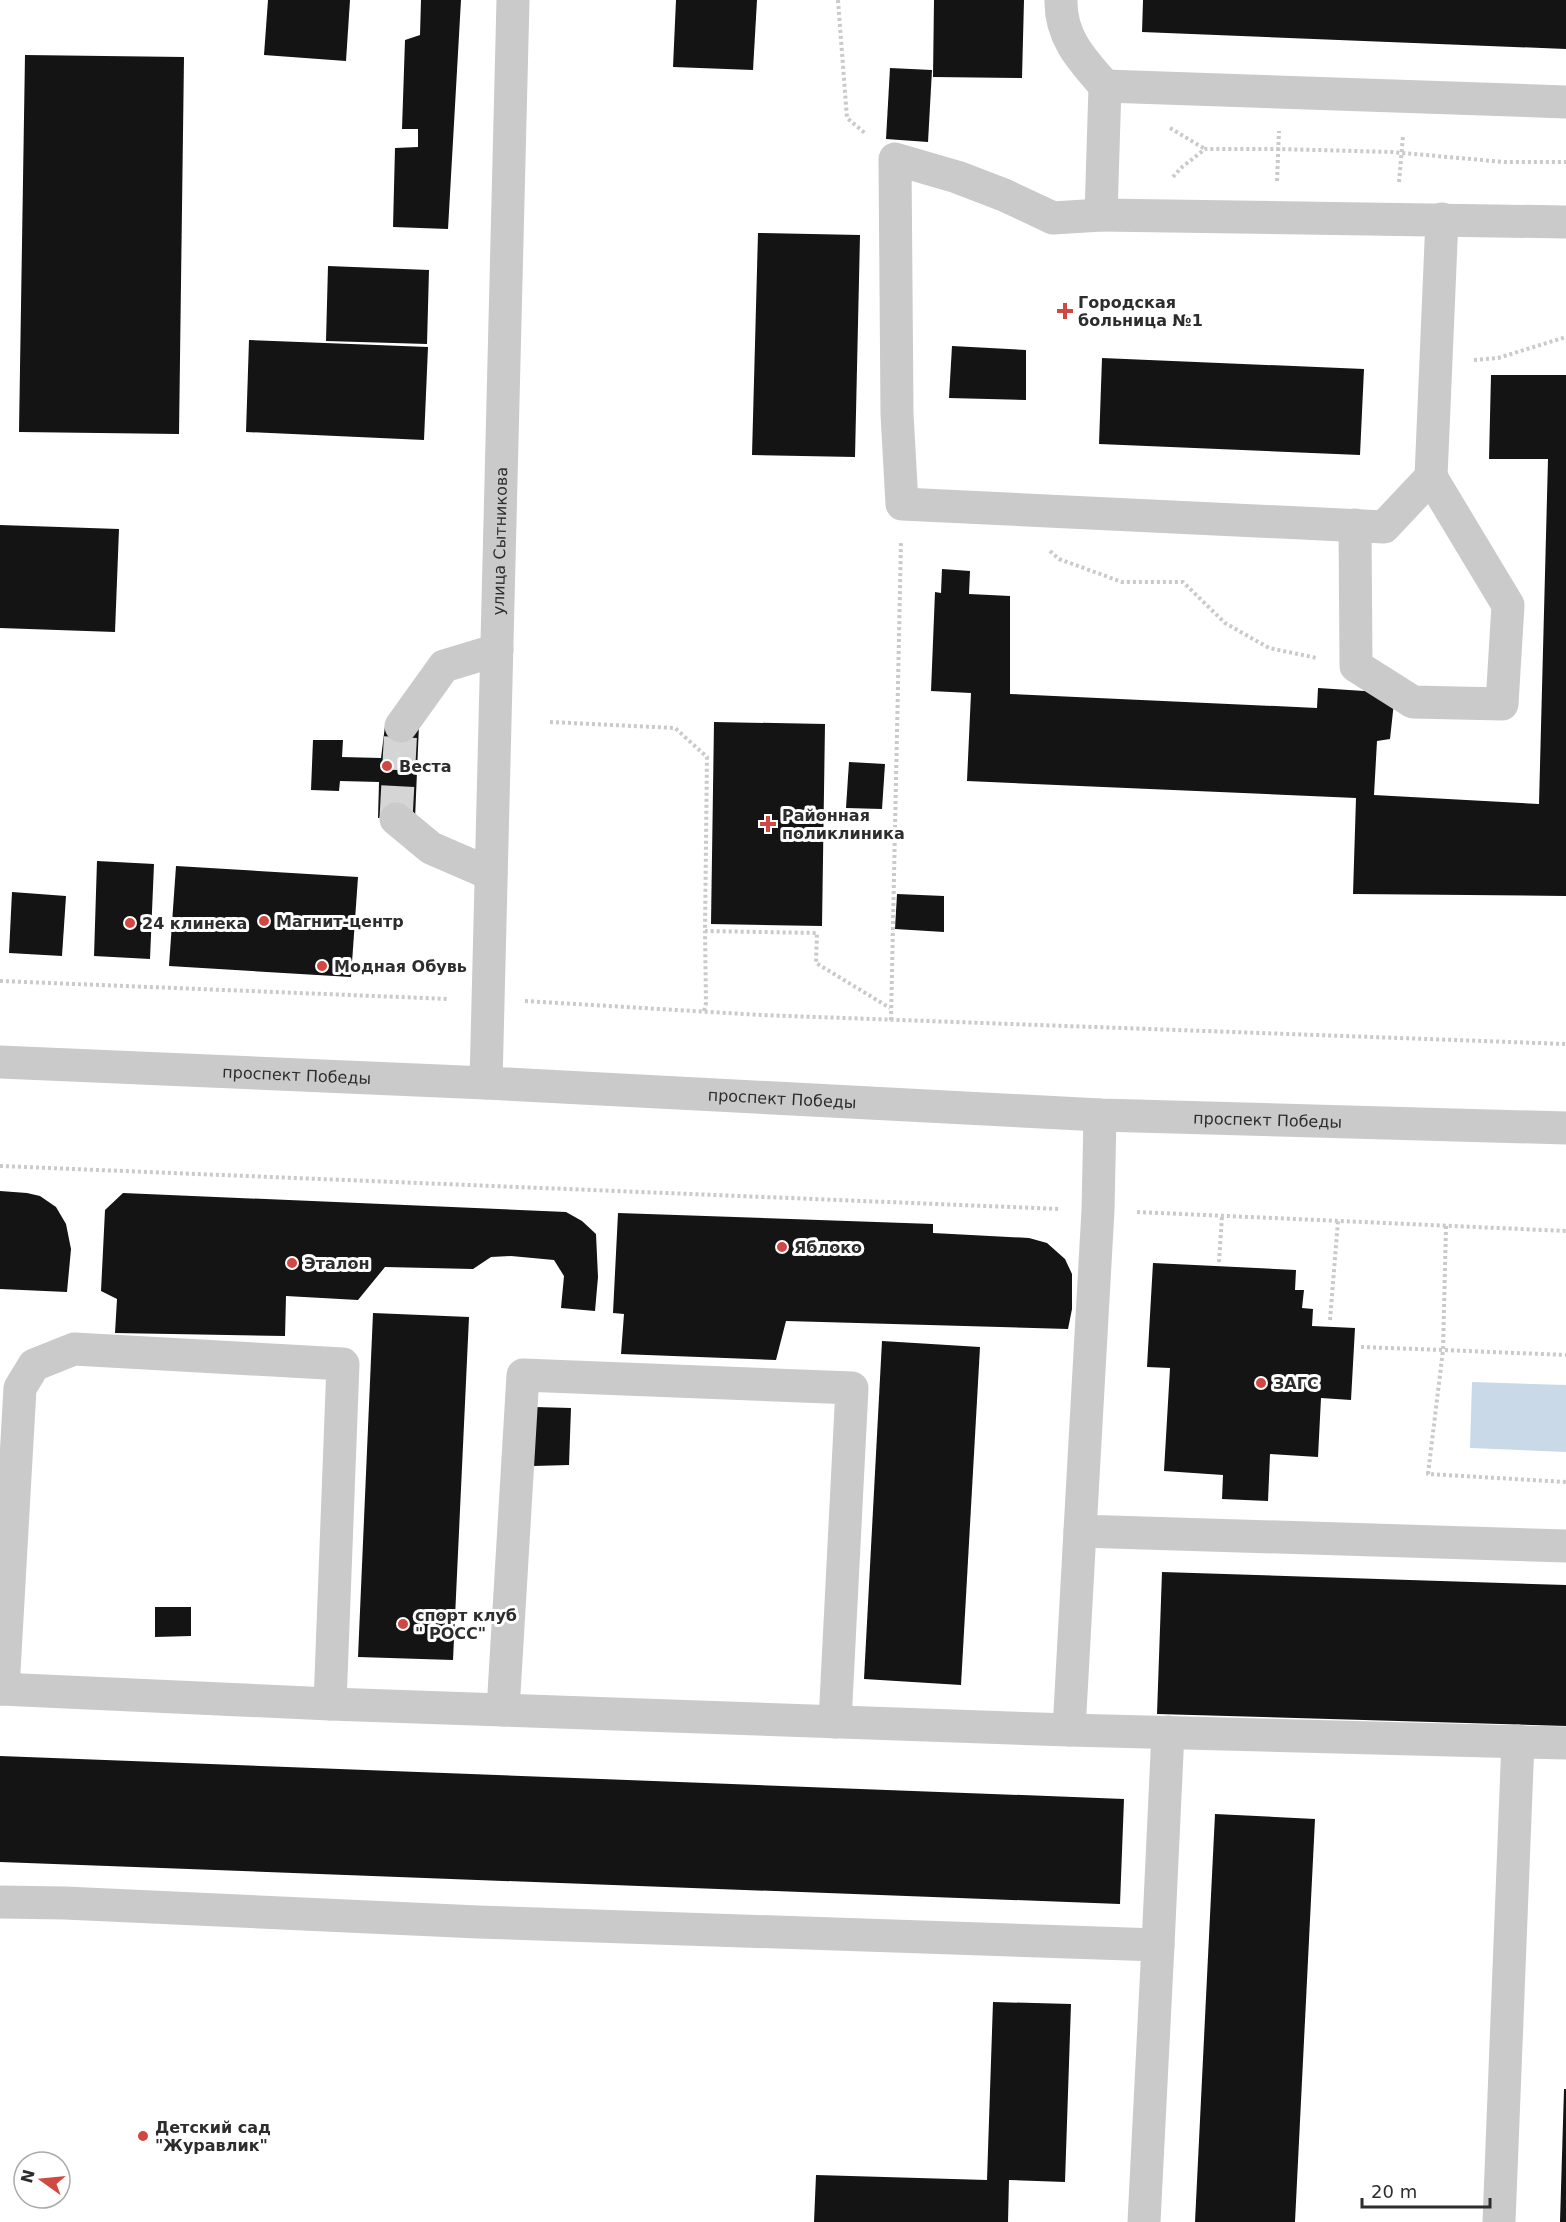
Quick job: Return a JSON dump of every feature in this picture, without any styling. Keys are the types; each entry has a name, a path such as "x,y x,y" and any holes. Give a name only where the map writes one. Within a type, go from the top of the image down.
{"street":[{"name":"улица Сытникова","path":"486,1083 513,0"},
{"path":"1061,0 1060,17 1076,54 1105,86 1101,215"},
{"path":"1105,86 1566,102"},
{"path":"1431,477 1383,527 902,504 897,414 895,159 957,177 1004,195 1053,218 1101,215 1566,222"},
{"path":"1355,525 1356,666 1413,702 1502,704 1508,605 1431,477 1442,219"},
{"path":"401,726 444,666 497,650"},
{"path":"396,819 431,848 491,874"},
{"name":"проспект Победы","path":"0,1062 486,1083 1100,1115 1566,1128"},
{"path":"1069,1730 1098,1210 1100,1115"},
{"path":"330,1704 343,1364 74,1349 34,1365 20,1388 1,1689 330,1704 835,1722 1566,1743"},
{"path":"502,1710 523,1375 852,1388 835,1722"},
{"path":"1080,1531 1566,1546"},
{"path":"1144,2222 1168,1732"},
{"path":"1499,2222 1518,1742"},
{"path":"0,1902 478,1922 1158,1945"}],"path":[{"path":"838,0 847,118 895,159"},
{"path":"1275,217 1280,105 1283,92"},
{"path":"1399,219 1404,96"},
{"path":"1140,216 1180,168 1205,149 1401,153 1504,162 1566,162"},
{"path":"1436,362 1498,358 1566,337"},
{"path":"891,1020 902,504"},
{"path":"1004,509 1059,559 1122,582 1183,582 1225,623 1269,648 1356,666"},
{"path":"550,722 675,728 706,757 706,1003 704,1011"},
{"path":"705,931 817,933 816,963 890,1008"},
{"path":"0,981 488,999 891,1020 1566,1044"},
{"path":"0,1166 1566,1231"},
{"path":"1220,1262 1222,1216"},
{"path":"1330,1320 1338,1221"},
{"path":"1446,1226 1443,1350 1428,1474 1566,1482"},
{"path":"1361,1347 1566,1355"}],"water":[{"path":"1472,1382 1566,1385 1566,1452 1470,1448"}],"building":[{"path":"268,0 350,0 346,61 264,55"},
{"path":"421,0 461,0 448,229 393,227 395,148 418,147 418,129 402,129 405,40 420,35"},
{"path":"676,0 757,0 753,70 673,67"},
{"path":"934,0 1024,0 1022,78 933,77"},
{"path":"1143,0 1566,0 1566,49 1142,32"},
{"path":"25,55 184,57 179,434 19,432"},
{"path":"890,68 932,70 928,142 886,139"},
{"path":"758,233 860,235 855,457 752,455"},
{"path":"328,266 429,270 427,344 326,341"},
{"path":"249,340 428,347 424,440 246,432"},
{"path":"952,346 1026,350 1026,400 949,398"},
{"path":"1102,358 1364,369 1360,455 1099,444"},
{"path":"1491,375 1566,375 1566,896 1353,894 1356,798 967,781 971,693 931,691 935,592 941,593 942,569 970,571 969,594 1010,596 1010,694 1317,708 1318,688 1395,693 1390,739 1377,741 1374,795 1539,804 1548,459 1489,459"},
{"path":"0,525 119,529 115,632 0,628"},
{"name":"Районная поликлиника","path":"714,722 825,724 822,926 711,924"},
{"path":"419,725 415,819 378,818 379,782 340,781 339,791 311,790 313,740 343,740 342,757 381,758 385,726"},
{"path":"849,762 885,764 882,809 846,808"},
{"path":"97,861 154,864 150,959 94,956"},
{"name":"Магнит-центр","path":"176,866 358,877 351,977 169,966"},
{"path":"12,892 66,896 62,956 9,953"},
{"path":"897,894 944,896 944,932 895,929"},
{"path":"0,1191 40,1196 56,1207 66,1224 71,1249 67,1292 0,1289"},
{"name":"Эталон","path":"123,1193 566,1212 582,1221 596,1234 598,1277 595,1311 561,1308 564,1276 554,1260 511,1256 491,1257 473,1269 385,1267 358,1300 286,1296 285,1336 115,1333 117,1299 101,1291 105,1210"},
{"path":"618,1213 933,1224 933,1233 1029,1238 1047,1243 1065,1259 1072,1274 1072,1309 1068,1329 786,1321 776,1360 621,1354 624,1314 613,1313"},
{"name":"ЗАГС","path":"1153,1263 1296,1270 1295,1290 1304,1290 1302,1308 1313,1309 1312,1326 1355,1328 1351,1400 1321,1398 1318,1457 1270,1454 1268,1501 1222,1499 1223,1475 1164,1471 1170,1368 1147,1367"},
{"path":"373,1313 469,1317 453,1660 358,1657"},
{"path":"882,1341 980,1347 961,1685 864,1679"},
{"path":"535,1407 571,1408 569,1465 533,1466"},
{"path":"1162,1572 1566,1585 1566,1726 1157,1714"},
{"path":"155,1607 191,1607 191,1636 155,1637"},
{"path":"0,1756 1124,1799 1120,1904 0,1862"},
{"path":"1215,1814 1315,1819 1295,2222 1195,2222"},
{"path":"993,2002 1071,2004 1065,2182 1009,2180 1008,2222 814,2222 816,2175 987,2180"},
{"path":"1564,2089 1566,2089 1566,2222 1560,2222"}],"tunnel":[{"path":"396,819 401,726"}],"place":[{"name":"Городская больница №1","path":"1065,311"},
{"name":"Веста","path":"387,766"},
{"name":"Районная поликлиника","path":"768,824"},
{"name":"Магнит-центр","path":"264,921"},
{"name":"24 клинека","path":"130,923"},
{"name":"Модная Обувь","path":"322,966"},
{"name":"Яблоко","path":"782,1247"},
{"name":"Эталон","path":"292,1263"},
{"name":"ЗАГС","path":"1261,1383"},
{"name":"спорт клуб \" РОСС\"","path":"403,1624"},
{"name":"Детский сад \"Журавлик\"","path":"143,2136"}]}
